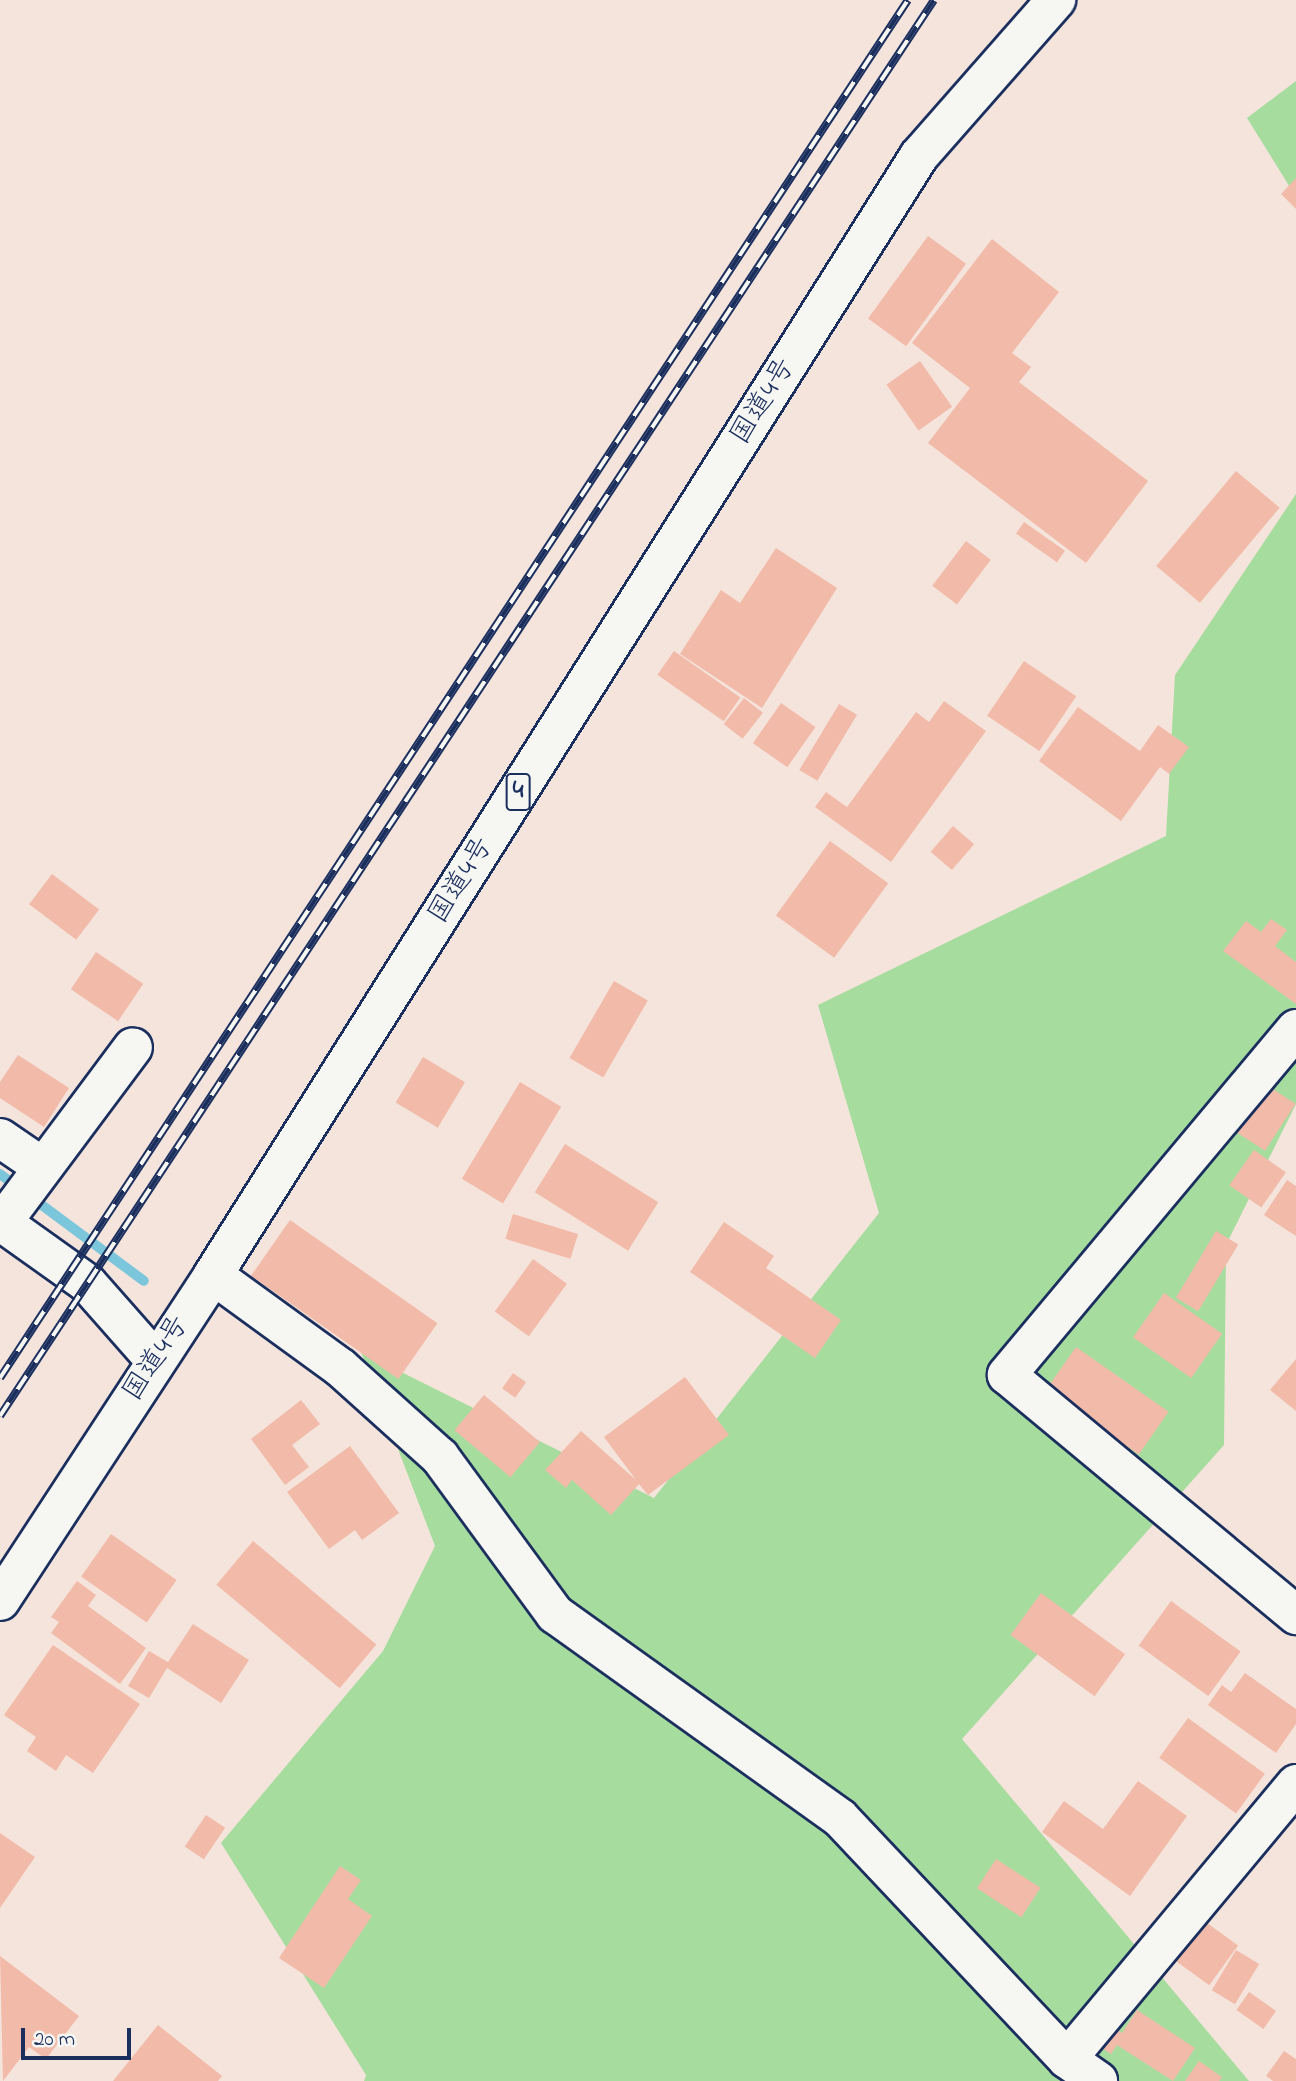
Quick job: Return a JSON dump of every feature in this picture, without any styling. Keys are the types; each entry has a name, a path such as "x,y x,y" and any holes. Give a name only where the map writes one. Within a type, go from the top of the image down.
{"main road":[{"name":"国道4号","path":"0,1601 213,1275 919,156 1056,0"},
{"path":"1296,1029 1007,1375 1296,1615"},
{"path":"18,1198 133,1047"},
{"path":"0,1138 18,1198 87,1283 155,1360"},
{"path":"213,1275 341,1368 440,1457 555,1614 840,1818 1067,2059 1098,2081"},
{"path":"1067,2059 1296,1784"}],"green space":[{"path":"1296,81 1296,197 1247,118"},
{"path":"1296,494 1296,1104 1226,1245 1224,1445 962,1739 1249,2081 364,2081 366,2075 221,1843 383,1651 435,1546 361,1352 654,1498 879,1213 818,1005 1166,836 1175,675"}],"building":[{"path":"1296,178 1296,209 1281,194"},
{"path":"928,236 966,264 906,346 868,319"},
{"path":"992,239 1059,292 1012,353 1031,367 1019,382 1148,481 1086,563 928,443 970,388 912,343"},
{"path":"920,361 952,407 919,430 886,385"},
{"path":"1236,471 1280,508 1200,603 1156,566"},
{"path":"1024,522 1065,551 1057,562 1016,533"},
{"path":"966,541 991,560 957,604 932,586"},
{"path":"776,548 837,588 762,708 680,654 721,590 740,603"},
{"path":"674,651 740,697 724,721 657,675"},
{"path":"1024,661 1076,696 1039,751 987,716"},
{"path":"744,698 763,713 743,739 724,724"},
{"path":"944,701 986,731 891,862 815,807 826,792 847,807 916,712 929,722"},
{"path":"781,703 815,727 787,767 753,743"},
{"path":"839,704 857,715 817,781 799,770"},
{"path":"1078,707 1140,751 1158,725 1189,747 1169,774 1160,767 1121,821 1039,761"},
{"path":"953,826 974,844 952,870 931,852"},
{"path":"830,841 888,883 834,958 776,915"},
{"path":"52,874 99,910 76,940 29,904"},
{"path":"1271,919 1287,930 1275,946 1296,962 1296,1004 1223,951 1246,921 1261,932"},
{"path":"96,952 143,984 118,1021 71,989"},
{"path":"614,981 648,1000 603,1078 570,1058"},
{"path":"18,1055 69,1088 44,1127 0,1098 0,1082"},
{"path":"423,1057 465,1082 438,1128 396,1102"},
{"path":"520,1082 561,1107 503,1204 462,1179"},
{"path":"1262,1082 1296,1104 1265,1151 1232,1129"},
{"path":"565,1144 658,1202 628,1251 535,1192"},
{"path":"1254,1150 1286,1172 1261,1208 1229,1185"},
{"path":"1287,1180 1296,1186 1296,1236 1264,1215"},
{"path":"513,1214 578,1234 570,1259 505,1239"},
{"path":"290,1220 437,1323 398,1379 251,1276"},
{"path":"724,1222 774,1256 766,1268 841,1320 815,1358 690,1272"},
{"path":"1216,1231 1238,1244 1198,1311 1176,1298"},
{"path":"533,1259 567,1284 529,1336 495,1312"},
{"path":"1164,1293 1222,1334 1191,1378 1133,1337"},
{"path":"1076,1347 1169,1412 1139,1454 1046,1390"},
{"path":"1296,1359 1296,1411 1270,1390"},
{"path":"513,1373 526,1382 515,1398 502,1389"},
{"path":"685,1377 729,1435 648,1495 639,1484 611,1515 572,1480 566,1488 545,1470 581,1431 636,1480 604,1437"},
{"path":"484,1395 540,1442 510,1477 454,1430"},
{"path":"301,1400 320,1424 292,1445 309,1467 285,1485 251,1439"},
{"path":"350,1446 399,1513 362,1540 355,1530 329,1549 287,1492"},
{"path":"111,1534 177,1580 147,1622 81,1577"},
{"path":"253,1541 376,1644 340,1688 216,1585"},
{"path":"77,1581 96,1595 88,1606 146,1648 120,1684 51,1633 59,1622 51,1617"},
{"path":"1041,1593 1125,1654 1095,1696 1010,1635"},
{"path":"1171,1601 1241,1652 1208,1696 1139,1645"},
{"path":"193,1624 249,1660 221,1703 167,1668 149,1698 128,1686 149,1651 168,1662"},
{"path":"53,1645 140,1704 93,1773 66,1755 56,1771 27,1751 36,1737 4,1715"},
{"path":"1245,1673 1296,1709 1296,1724 1276,1753 1208,1705 1222,1685 1231,1692"},
{"path":"1188,1718 1265,1774 1236,1813 1159,1758"},
{"path":"1138,1781 1187,1816 1130,1896 1042,1832 1064,1801 1103,1829"},
{"path":"206,1815 225,1828 204,1859 185,1847"},
{"path":"0,1833 35,1857 0,1908"},
{"path":"996,1859 1040,1888 1021,1917 977,1888"},
{"path":"340,1866 361,1880 348,1899 372,1916 324,1988 279,1958"},
{"path":"1196,1915 1238,1946 1209,1985 1167,1955"},
{"path":"1236,1950 1259,1964 1235,2004 1212,1990"},
{"path":"0,1956 79,2016 46,2059 29,2047 3,2081"},
{"path":"1249,1992 1276,2011 1263,2029 1236,2010"},
{"path":"1137,2010 1195,2048 1173,2081 1117,2045 1111,2054 1094,2043 1107,2023 1122,2033"},
{"path":"158,2025 222,2076 218,2081 113,2081"},
{"path":"1284,2051 1296,2059 1296,2081 1273,2081 1266,2076"},
{"path":"1199,2061 1222,2077 1219,2081 1185,2081"}],"waterway":[{"path":"0,1174 144,1281"}],"railway":[{"path":"0,1378 908,0"},
{"path":"0,1416 934,0"}]}
